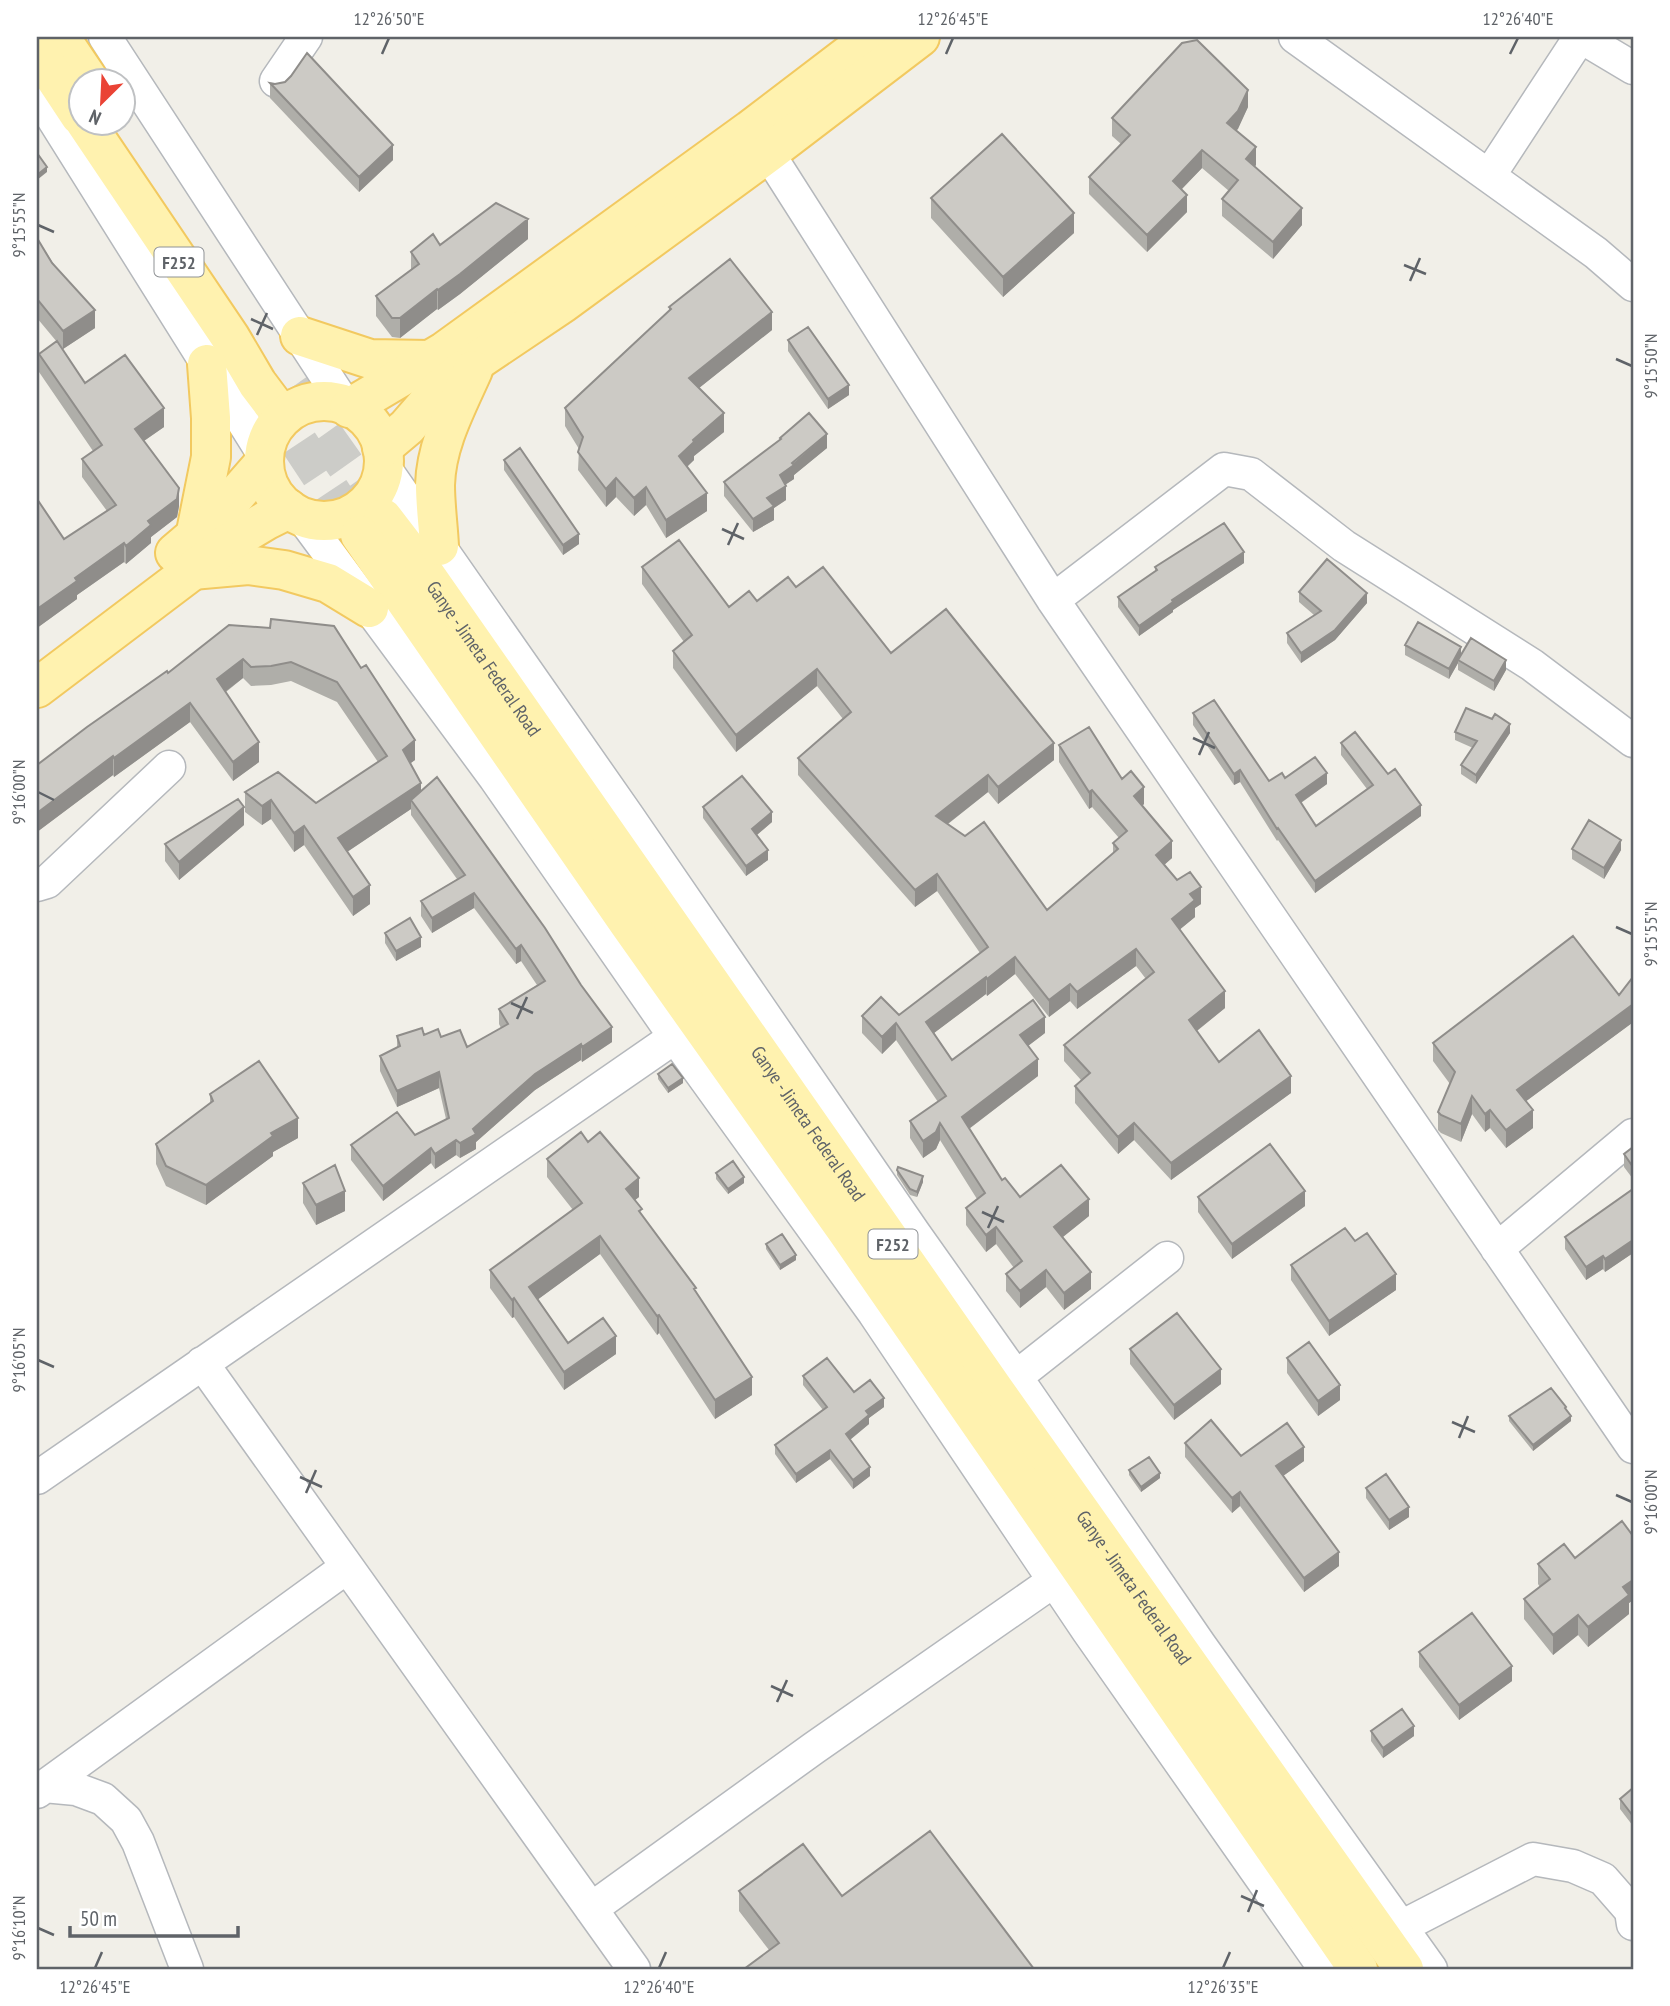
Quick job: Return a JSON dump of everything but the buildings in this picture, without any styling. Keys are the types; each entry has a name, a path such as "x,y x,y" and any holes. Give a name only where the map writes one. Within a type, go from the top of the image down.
{"main road":[{"path":"60,37 80,66"},
{"path":"383,457 439,390 563,303 759,142 872,37"},
{"path":"347,406 431,360 920,37"},
{"path":"37,51 66,95"},
{"name":"F252","path":"94,136 230,337 257,383 282,396 124,136"},
{"path":"300,336 370,359 431,360"},
{"path":"439,546 435,484 437,465 444,437 477,361"},
{"path":"194,553 211,457 207,364"},
{"path":"37,688 194,553 216,518 264,459 271,433 286,415 314,402 330,401 347,406 370,424 379,437 383,457 380,483 362,508 348,516 318,521 295,513 277,499 269,485 264,459"},
{"path":"37,657 194,553 295,513"},
{"name":"Ganye - Jimeta Federal Road","path":"1358,1969 846,1230 629,925 372,527 416,562 996,1392 1404,1969"},
{"path":"194,553 284,570 328,583 369,608"}],"street":[{"path":"105,37 347,406"},
{"path":"276,81 306,37"},
{"path":"1294,37 1596,253 1633,285"},
{"path":"1489,176 1580,37 1633,68"},
{"path":"37,93 264,459"},
{"path":"759,142 1053,600 1633,1447"},
{"path":"383,457 439,546 906,1222 1200,1645 1431,1969"},
{"path":"1053,600 1224,469 1251,474 1344,546 1532,665 1633,741"},
{"path":"295,513 495,779 675,1037 874,1313 1088,1631 1325,1969"},
{"path":"37,885 47,882 169,767"},
{"path":"37,1478 675,1037"},
{"path":"1497,1249 1633,1135"},
{"path":"1016,1377 1167,1258"},
{"path":"202,1363 634,1969"},
{"path":"41,1789 347,1567"},
{"path":"591,1909 814,1748 1055,1580"},
{"path":"41,1789 76,1789 103,1799 126,1820 138,1842 187,1969"},
{"path":"1401,1927 1533,1859 1573,1866 1603,1879 1631,1910 1633,1924"}],"tunnel":[{"path":"291,388 383,518"},
{"path":"299,443 360,535"}]}
